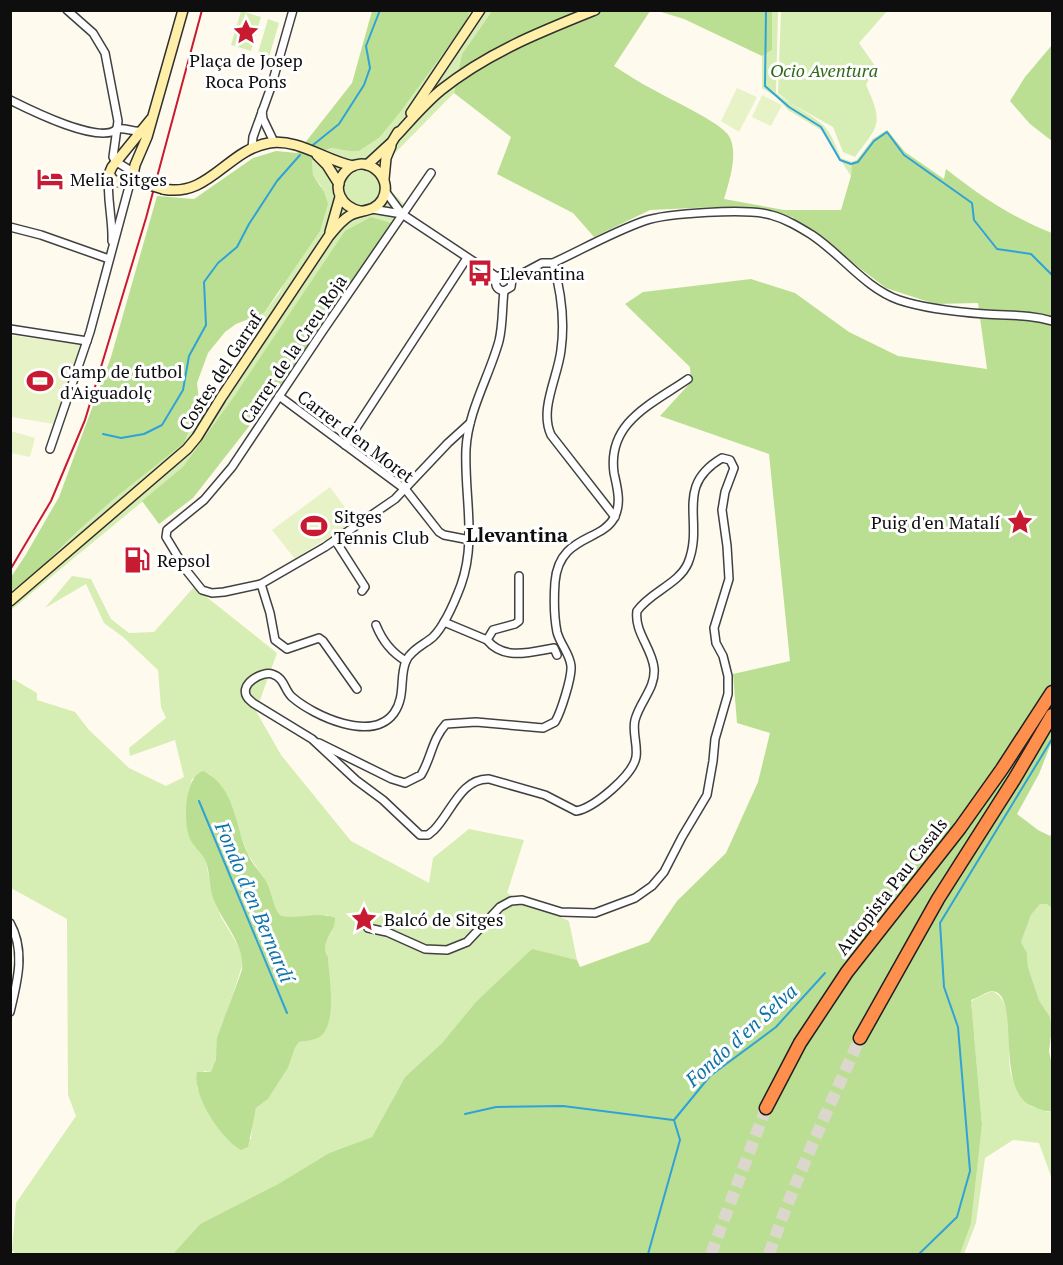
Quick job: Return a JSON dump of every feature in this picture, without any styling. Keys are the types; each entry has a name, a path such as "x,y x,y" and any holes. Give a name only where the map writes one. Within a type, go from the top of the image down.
{"highway":[{"name":"Autopista Pau Casals","path":"766,1107 800,1043 847,972 960,828 1008,761 1053,692"},
{"path":"860,1038 938,899 1053,715"}],"main road":[{"path":"132,178 152,119 183,10"},
{"path":"329,236 349,216 372,209 380,203 385,191 386,158 394,139 480,10"},
{"path":"367,165 439,92 491,55 595,10"},
{"path":"152,119 115,162 109,174 116,181 132,178 163,189 176,191 192,189 252,148 274,142 297,146 353,166 367,165 378,170 384,179"},
{"path":"314,152 327,165 339,184 340,197 329,236"},
{"path":"339,184 344,173 353,166"},
{"path":"340,197 346,205 360,211"},
{"name":"Costes del Garraf","path":"10,601 188,449 329,236"}],"street":[{"path":"50,449 87,341 132,178 115,162 113,154 117,129 116,109 105,53 93,33 67,10"},
{"path":"252,148 253,137 293,10"},
{"path":"10,100 80,129 105,134 111,134 117,129 124,128 134,132 143,131"},
{"path":"262,111 263,119 274,142"},
{"name":"Carrer de la Creu Roja","path":"261,584 224,592 212,593 202,590 194,582 171,547 166,537 167,530 204,500 232,467 431,173"},
{"path":"109,174 112,223 110,255"},
{"path":"385,191 402,214 497,277"},
{"path":"372,209 402,214"},
{"path":"512,279 542,263 554,263 629,227 658,217 756,212 769,214 803,230 833,251 870,283 900,300 938,309 1021,315 1053,321"},
{"path":"10,227 110,255"},
{"path":"345,445 467,258"},
{"path":"554,263 562,304 562,349 554,388 547,408 546,423 551,435 615,517"},
{"path":"497,277 504,274 512,279"},
{"path":"497,277 496,285 504,291"},
{"path":"504,291 511,287 512,279"},
{"path":"504,291 499,339 470,423 466,449 470,540 468,563 444,622 434,636 406,661 400,701 396,710 385,723 362,728 342,723 293,698 281,679 269,673 248,684 246,690 247,696 254,703 312,739 392,779 405,783 421,775 432,746 440,730 446,724 476,722 543,728 555,722 565,701 571,666 557,632 555,578 559,566 572,546 608,526 615,517 618,501 613,460 616,441 626,424 688,380"},
{"path":"10,329 87,341"},
{"name":"Carrer d'en Moret","path":"279,396 406,490 439,532 470,540"},
{"path":"357,689 323,640 319,638 287,649 278,644 261,584 335,540 406,490 448,443 470,423"},
{"path":"312,739 356,780 383,800 414,831 423,836 440,825 463,790 477,780 489,779 545,795 576,811 588,807 627,777 636,759 635,722 652,685 654,675 654,665 639,627 637,611 686,566 693,545 695,484 700,476 722,458 733,463 734,468 725,492 722,510 728,546 729,579 714,628 716,643 723,656 728,676 728,694 715,740 707,795 664,872 652,886 635,898 595,913 561,912 522,900 511,901 500,907 467,942 447,950 425,949 387,932 368,928"},
{"path":"335,540 365,587 362,591"},
{"path":"487,640 493,630 519,621 519,576"},
{"path":"444,622 516,655 554,648 557,655"},
{"path":"376,625 379,633 396,655 406,661"},
{"path":"10,923 18,941 19,955 18,974 10,1012"},
{"path":"10,963 19,955"}],"green space":[{"path":"241,11 261,17 251,51 231,45"},
{"path":"372,11 470,11 466,22 379,138 359,151 330,148 312,160 313,175 324,192 328,204 320,231 264,313 236,324 225,332 208,353 197,383 198,413 184,443 116,497 33,576 11,591 11,577 59,497 111,357 157,196 194,199 253,158 276,151 297,153 352,83"},
{"path":"470,11 492,11 462,54 454,93 392,156 389,180 392,192 405,205 392,223 371,217 235,395 183,468 11,610 11,591 52,558 129,485 184,443 193,426 199,401 208,407 259,333 254,318 264,313 280,292 321,186 313,175 312,160 330,148 359,151 379,138 466,22"},
{"path":"492,11 650,11 614,66 706,118 729,136 733,159 724,199 784,210 841,210 851,176 852,162 857,160 873,139 887,130 905,152 944,179 946,169 997,205 1052,233 1052,741 1039,774 1017,814 1038,830 1050,836 1052,833 1052,908 1047,904 1040,904 1031,915 1021,942 1027,953 1028,967 1039,1000 1050,1017 1052,1111 1034,1107 1021,1098 1014,1083 1010,1064 1006,1008 1001,996 992,991 971,1000 982,1125 971,1224 960,1254 173,1254 200,1224 278,1184 329,1153 372,1137 405,1077 443,1042 476,1002 532,949 577,960 580,967 649,942 677,901 726,853 758,782 770,733 737,723 733,674 790,661 769,454 660,416 691,382 690,367 625,304 643,292 751,279 795,293 849,332 898,356 987,369 978,303 935,304 886,288 792,217 766,211 714,207 650,210 594,237 573,213 497,174 511,137 454,93 462,54"},
{"path":"658,11 772,11 772,50 762,56 684,19"},
{"path":"772,11 778,11 776,93 823,125 841,158 852,162 851,176 821,130 788,110 776,97 762,88 762,56 772,50"},
{"name":"Ocio Aventura","path":"781,11 887,11 859,43 875,66 866,85 877,116 874,130 855,157 843,152 833,127 790,103 778,93"},
{"path":"268,19 279,23 269,57 258,53"},
{"path":"1052,45 1052,141 1030,124 1010,101 1025,77"},
{"path":"737,88 757,97 739,132 721,121"},
{"path":"762,95 782,105 771,126 752,117"},
{"path":"371,217 392,223 272,397 193,498 159,524 142,501 183,467 235,395 345,231"},
{"name":"Camp de futbol d'Aiguadolç","path":"10,335 81,345 54,424 11,417"},
{"path":"11,431 35,438 30,457 11,453"},
{"name":"Sitges Tennis Club","path":"330,487 355,521 326,542 324,540 295,559 272,530"},
{"path":"72,576 91,579 111,619 129,633 154,632 194,587 277,653 256,711 281,755 351,841 429,883 433,858 469,829 524,840 507,893 569,921 577,960 532,950 443,1042 405,1077 372,1137 329,1153 278,1184 200,1224 173,1254 16,1254 12,1250 16,1203 76,1116 68,1095 67,919 11,888 10,680 15,680 37,693 37,700 75,712 89,730 129,768 166,786 184,777 175,740 130,756 129,748 166,718 161,707 158,670 123,637 104,623 86,584 45,608","holes":["209,774 223,789 248,854 266,882 280,915 293,918 328,915 332,931 325,943 324,951 328,957 331,1006 315,1039 299,1042 288,1068 268,1099 256,1108 251,1139 230,1142 211,1117 197,1087 204,1071 211,1072 214,1066 227,1012 243,963 240,949 221,917 212,895 206,861 189,837 188,793 192,779"]},
{"path":"203,771 214,778 228,797 243,843 254,865 266,881 280,915 294,917 322,915 335,918 325,947 328,957 331,998 327,1028 317,1038 299,1042 288,1068 268,1099 256,1108 248,1147 241,1150 217,1127 203,1104 197,1082 197,1072 211,1072 216,1059 217,1038 242,970 237,942 213,898 206,862 190,839 186,822 187,801 192,782"},
{"path":"1040,904 1047,904 1052,908 1052,1028 1050,1017 1039,1000 1028,967 1027,953 1021,942 1031,915"},
{"path":"992,991 1000,997 1008,1017 1010,1065 1014,1082 1030,1106 1048,1112 1052,1111 1052,1179 1039,1143 1013,1140 985,1158 976,1223 964,1254 960,1254 971,1224 982,1125 971,1001"}],"waterway":[{"path":"313,145 339,124 364,85 370,68 366,46 380,10"},
{"path":"766,10 765,86 789,107 821,127 840,160 851,164 858,162 874,141 887,132 904,155 972,203 974,220 997,249 1031,254 1052,275"},
{"path":"103,434 121,438 144,434 162,425 183,390 189,356 206,325 204,282 218,263 237,247 277,181 300,155"},
{"path":"919,1254 957,1217 970,1171 958,1027 944,987 940,923 1052,739"},
{"name":"Fondo d'en Bernardí","path":"199,801 287,1013"},
{"name":"Fondo d'en Selva","path":"648,1254 680,1140 674,1120 710,1076 776,1027 825,973"},
{"path":"465,1114 496,1107 563,1106 673,1120"}],"tunnel":[{"path":"769,1254 801,1172 860,1038"},
{"path":"711,1254 766,1108"}],"railway":[{"path":"10,570 51,501 85,420 146,218 202,10"}],"place":[{"name":"Plaça de Josep Roca Pons","path":"246,32"},
{"name":"Melia Sitges","path":"50,179"},
{"name":"Llevantina","path":"480,273"},
{"name":"Camp de futbol d'Aiguadolç","path":"40,381"},
{"name":"Puig d'en Matalí","path":"1020,522"},
{"name":"Sitges Tennis Club","path":"314,526"},
{"name":"Repsol","path":"137,560"},
{"name":"Balcó de Sitges","path":"364,919"}],"district":[{"name":"Llevantina","path":"517,534"}]}
